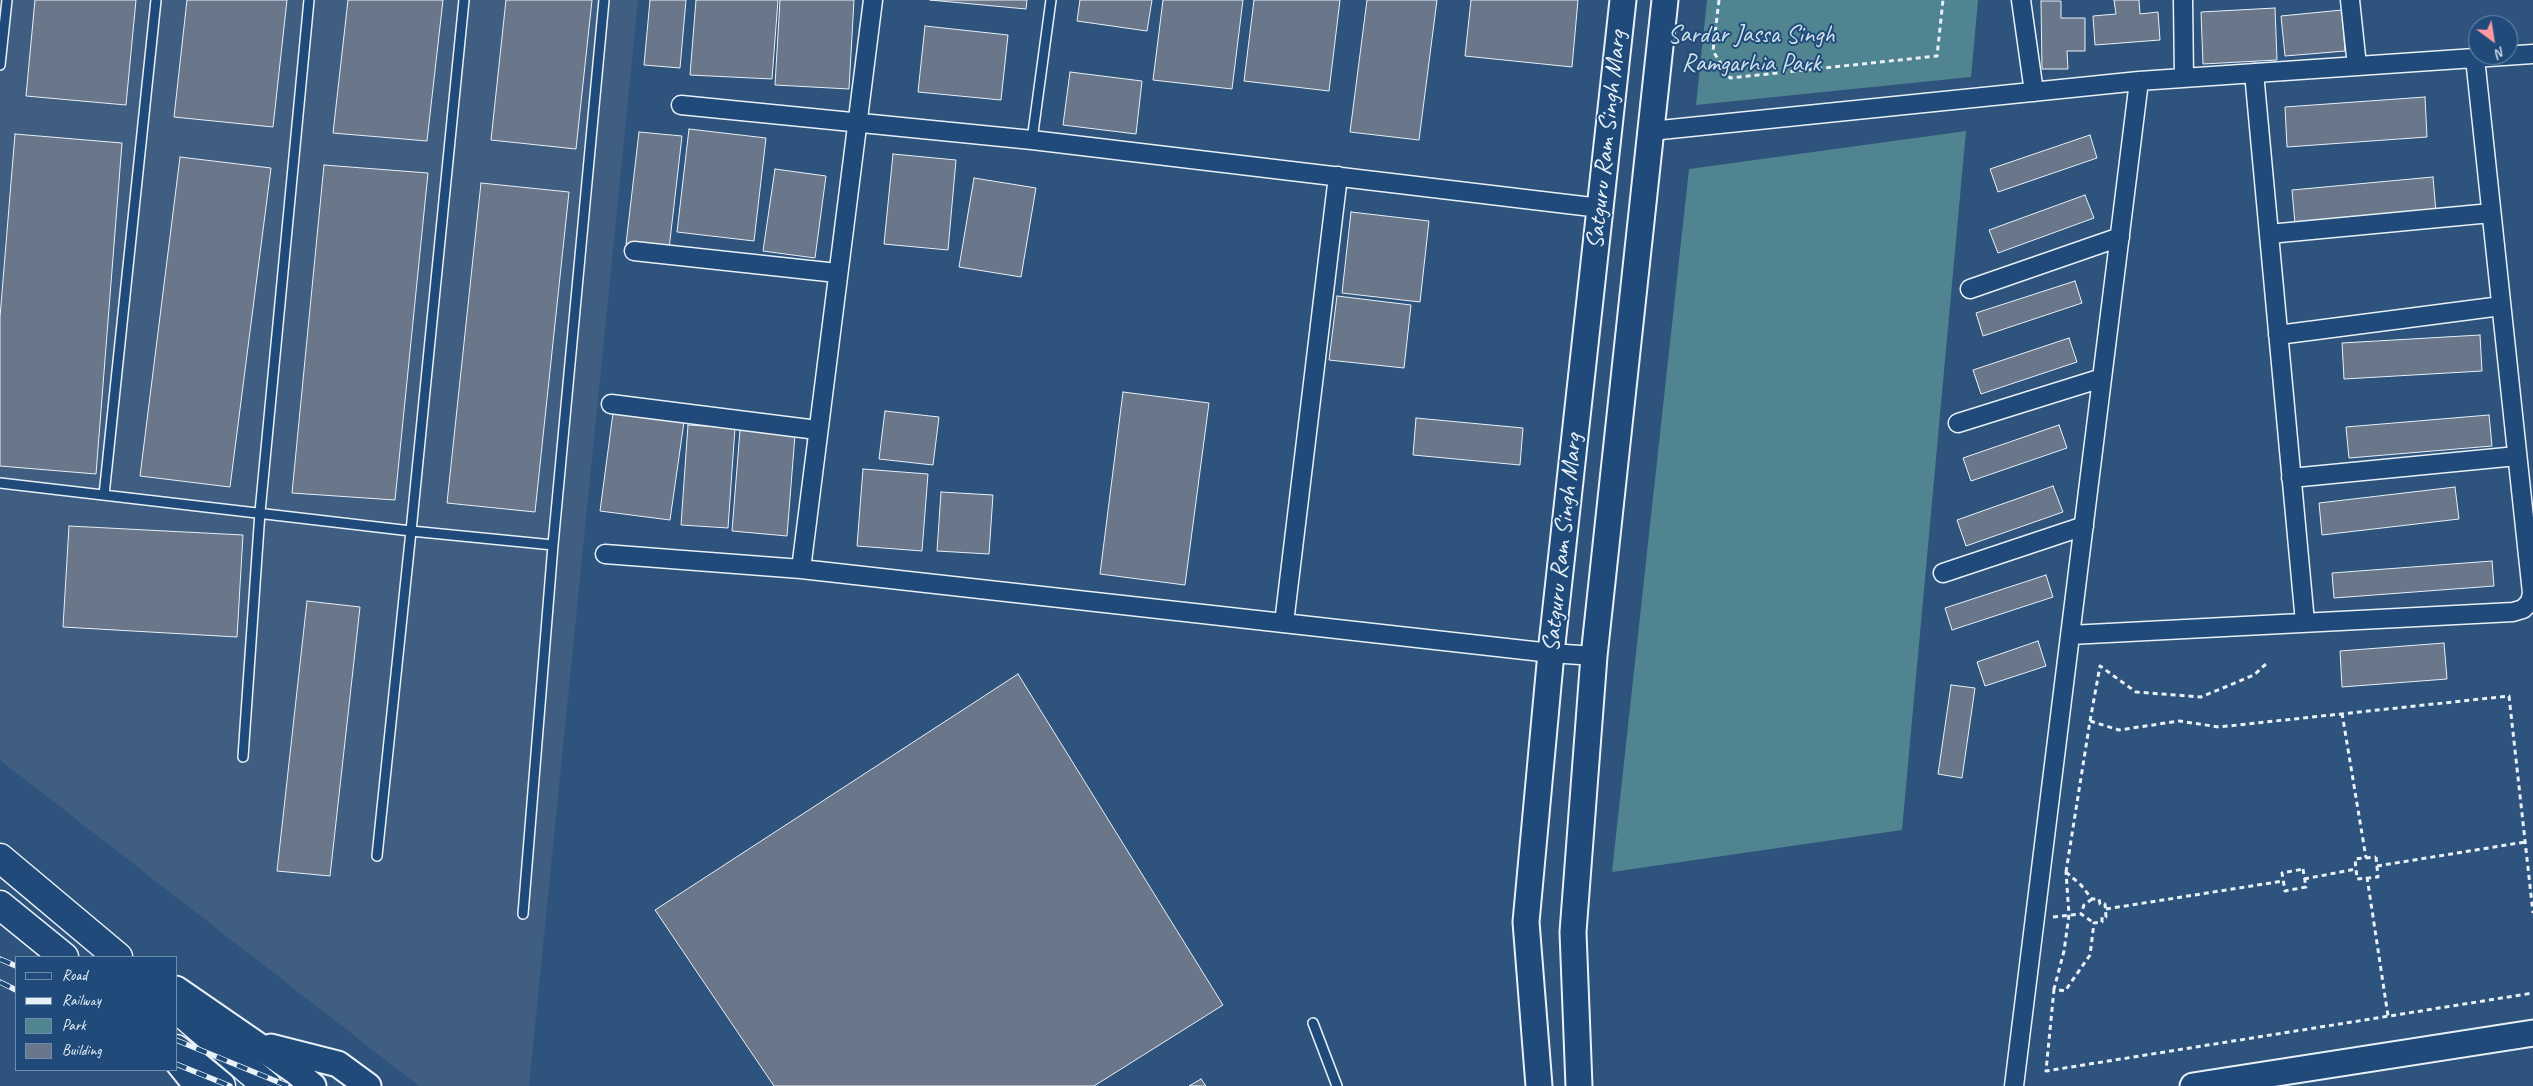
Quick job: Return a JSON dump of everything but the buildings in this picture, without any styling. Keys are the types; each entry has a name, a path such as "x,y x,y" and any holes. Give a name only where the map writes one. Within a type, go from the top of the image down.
{"main road":[{"name":"Satguru Ram Singh Marg","path":"1539,1086 1526,922 1551,653 1623,0"},
{"name":"Satguru Ram Singh Marg","path":"1579,1086 1573,932 1594,656 1665,0"},
{"path":"0,858 117,956"},
{"path":"0,906 63,956"},
{"path":"75,920 128,956"},
{"path":"178,991 254,1042 313,1086"},
{"path":"178,1010 267,1086"},
{"path":"2193,1086 2533,1034"},
{"path":"254,1042 338,1064 368,1086"},
{"path":"178,1051 221,1086"},
{"path":"178,1062 197,1086"}],"street":[{"path":"801,569 817,430 873,0"},
{"path":"2021,0 2034,92"},
{"path":"2183,0 2184,78"},
{"path":"2350,0 2357,66"},
{"path":"2518,55 2533,54"},
{"path":"1651,131 2139,81 2468,58"},
{"path":"2070,636 2514,612 2523,610 2530,602 2532,594 2476,65"},
{"path":"2254,73 2305,622"},
{"path":"2014,1086 2139,81"},
{"path":"681,105 1032,140 1600,208"},
{"path":"1284,623 1338,176"},
{"path":"2269,234 2491,213"},
{"path":"1970,289 2120,237"},
{"path":"634,251 837,273"},
{"path":"2278,335 2501,306"},
{"path":"1958,423 2102,378"},
{"path":"611,404 817,430"},
{"path":"2291,478 2517,456"},
{"path":"1943,573 2084,526"},
{"path":"605,554 801,569 1551,653 1594,656"}],"lane":[{"path":"0,65 7,0"},
{"path":"104,495 156,0"},
{"path":"242,757 260,512 309,0"},
{"path":"377,856 412,531 464,0"},
{"path":"523,914 553,545 604,0"},
{"path":"1032,140 1051,0"},
{"path":"0,483 412,531 553,545"},
{"path":"1314,1023 1336,1086"}],"path":[{"path":"1719,0 1713,52 1730,78 1937,56 1943,0"},
{"path":"2268,662 2254,675 2201,697 2136,692 2100,666 2066,872 2069,915 2064,951 2054,990 2046,1072 2533,993"},
{"path":"2090,721 2119,730 2180,721 2219,726 2509,696 2533,912"},
{"path":"2342,713 2366,858"},
{"path":"2377,866 2525,842"},
{"path":"2376,857 2377,866 2378,876 2357,879 2355,859 2376,857"},
{"path":"2303,869 2306,887 2285,891 2283,881 2282,873 2303,869"},
{"path":"2304,879 2356,869"},
{"path":"2066,872 2081,885 2092,899"},
{"path":"2368,877 2388,1016"},
{"path":"2106,909 2283,881"},
{"path":"2069,915 2081,914 2094,923 2102,922 2102,918 2106,917 2105,904 2100,904 2099,899 2092,899 2084,905 2081,914"},
{"path":"2054,990 2064,991 2090,955 2094,923"}],"shaded area":[{"path":"0,0 638,0 529,1086 419,1086 0,760"}],"green space":[{"name":"Sardar Jassa Singh Ramgarhia Park","path":"1707,0 1978,0 1971,77 1696,105"},
{"path":"1966,131 1902,830 1612,872 1689,169"}],"railway":[{"path":"0,959 15,966"},
{"path":"0,982 15,990"},
{"path":"178,1041 288,1086"},
{"path":"178,1065 230,1086"}]}
